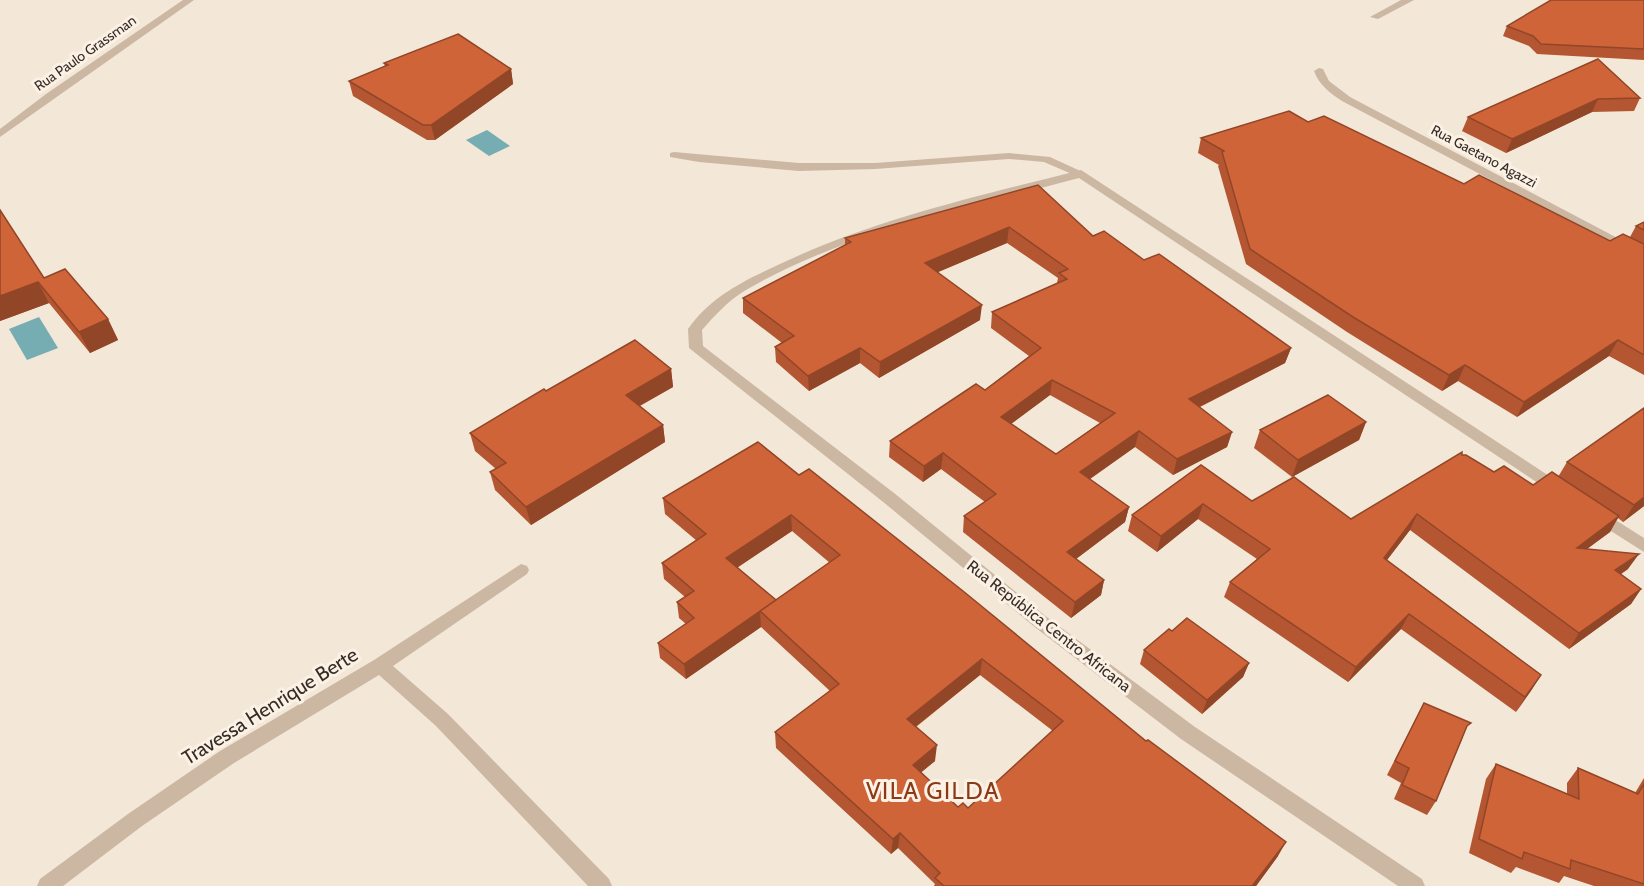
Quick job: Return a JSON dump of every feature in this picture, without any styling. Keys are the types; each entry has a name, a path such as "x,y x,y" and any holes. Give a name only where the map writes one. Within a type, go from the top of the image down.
{"street":[{"name":"Rua Paulo Grassman","path":"0,134 50,96 189,0"},
{"path":"1375,17 1409,0"},
{"name":"Rua Gaetano Agazzi","path":"1319,71 1320,76 1328,85 1366,111 1644,257"},
{"path":"674,155 799,167 875,166 1009,156 1046,159 1081,174 1644,546"},
{"name":"Rua República Centro Africana","path":"1081,174 877,228 803,258 741,288 713,309 695,329 696,348 888,497 1042,623 1188,733 1416,886"},
{"name":"Travessa Henrique Berte","path":"47,886 135,820 227,757 380,665 521,570"},
{"path":"380,665 442,720 602,886"}],"water":[{"path":"487,130 510,146 489,156 466,140"},
{"path":"39,317 58,348 27,360 9,329"}],"building":[{"path":"1551,0 1644,0 1644,49 1541,44 1533,36 1507,26"},
{"path":"458,34 511,69 431,125 423,125 349,81 388,65 384,63"},
{"path":"1598,59 1640,98 1598,99 1512,139 1468,117"},
{"path":"1289,111 1308,122 1324,116 1464,184 1479,175 1610,241 1623,234 1644,244 1644,355 1618,340 1524,402 1465,365 1449,375 1353,317 1250,249 1222,152 1224,151 1201,138"},
{"path":"1038,185 1093,236 1104,231 1144,260 1159,254 1291,348 1189,399 1232,432 1177,459 1139,431 1080,472 1129,507 1067,552 1104,580 1075,602 964,516 996,494 943,453 924,466 890,441 976,384 985,390 1041,348 992,312 1067,279 1059,273 1068,269 1009,227 925,263 982,305 880,362 860,348 808,376 775,347 794,336 743,298 851,242 845,238","holes":["1052,380 1115,413 1056,454 1001,417"]},
{"path":"0,210 44,278 65,269 108,319 79,332 38,282 0,296"},
{"path":"1644,222 1644,230 1636,226"},
{"path":"635,340 671,369 626,395 663,425 526,507 490,472 506,463 470,433 544,389 546,391"},
{"path":"1328,395 1366,422 1298,460 1260,430"},
{"path":"1644,408 1644,497 1634,505 1567,462"},
{"path":"758,442 799,475 809,469 1146,741 1148,740 1286,842 1252,886 944,886 935,878 940,873 900,833 893,839 775,732 839,684 760,611 684,664 658,643 694,618 677,602 694,591 662,563 706,534 663,498","holes":["791,515 840,555 776,600 726,558","982,659 1063,721 968,808 963,803 958,807 913,765 937,745 907,719"]},
{"path":"1462,452 1462,455 1466,455 1494,472 1504,466 1533,485 1552,472 1619,516 1577,548 1639,554 1615,570 1641,589 1579,633 1417,514 1384,558 1541,675 1525,697 1409,614 1356,667 1230,582 1270,549 1203,504 1161,536 1132,515 1201,465 1252,501 1294,477 1351,519"},
{"path":"1187,618 1249,663 1207,700 1144,650 1169,629 1172,631"},
{"path":"1424,703 1471,723 1467,726 1436,801 1402,785 1409,768 1395,761"},
{"path":"1496,764 1579,799 1578,768 1638,794 1644,784 1644,884 1571,860 1570,869 1524,852 1522,859 1479,839"}],"district":[{"name":"VILA GILDA","path":"933,790"}]}
